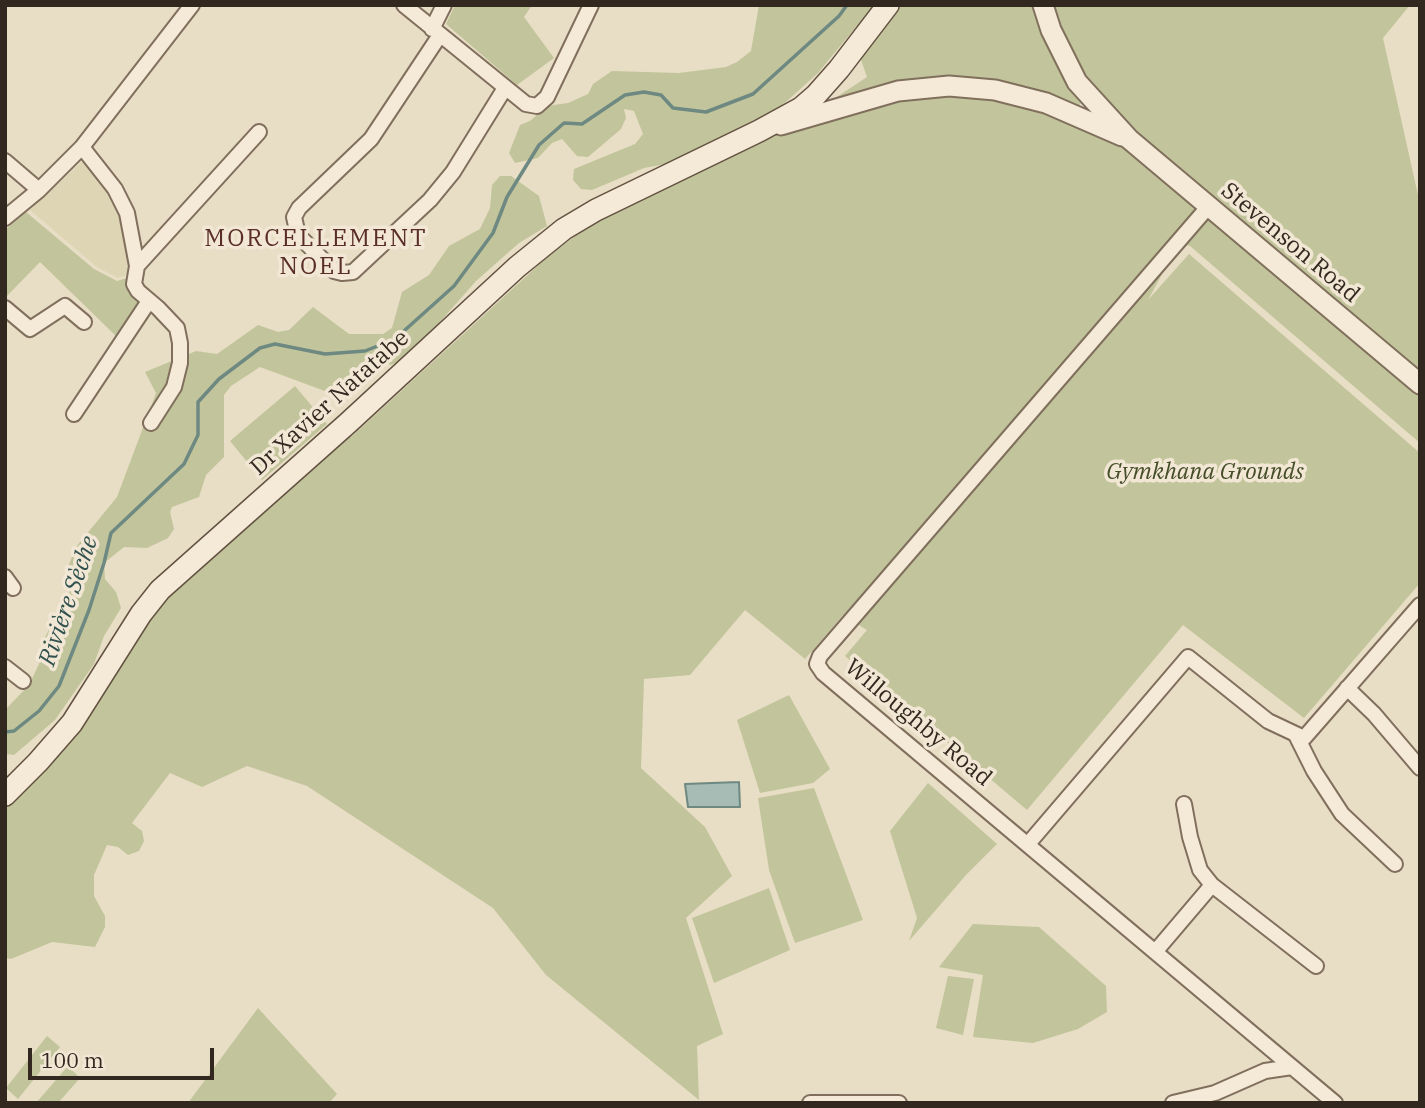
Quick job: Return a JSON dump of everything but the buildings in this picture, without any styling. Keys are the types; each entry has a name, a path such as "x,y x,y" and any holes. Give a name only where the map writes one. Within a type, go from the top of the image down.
{"main road":[{"name":"Dr Xavier Natatabe","path":"5,795 72,723 141,614 160,590 348,423 517,267 564,229 596,210 801,108 816,95 888,5"}],"street":[{"path":"5,218 39,190 82,147 192,5"},
{"path":"404,5 526,104 537,106 547,97 591,5"},
{"path":"444,5 436,32 390,113 371,139 299,208 294,217 298,235 334,271 354,272 430,200 453,172 505,88"},
{"name":"Stevenson Road","path":"1043,5 1051,30 1077,82 1129,139 1420,384"},
{"name":"Stevenson Road","path":"759,131 898,91 949,86 995,90 1046,103 1129,139"},
{"path":"137,266 259,132"},
{"path":"82,147 120,198 127,213 137,266 134,284 177,328 180,363 174,387 151,423"},
{"path":"5,161 39,190"},
{"name":"Willoughby Road","path":"1208,207 820,656 817,664 822,673 1335,1103"},
{"path":"74,414 149,301"},
{"path":"5,309 30,329 65,306 84,322"},
{"path":"1028,844 1188,657 1268,722 1304,738 1420,605"},
{"path":"5,667 23,681"},
{"path":"1347,688 1374,714 1420,768"},
{"path":"1296,735 1314,771 1342,814 1395,864"},
{"path":"1184,804 1200,870 1212,885 1316,966"},
{"path":"1155,952 1212,885"},
{"path":"1173,1103 1220,1098 1259,1068 1264,1056 1264,1045"},
{"path":"1240,1083 1265,1071 1292,1067"},
{"path":"810,1103 899,1103"}],"shaded area":[{"path":"84,160 114,196 135,272 118,278 97,267 30,210"}],"green space":[{"path":"455,5 532,5 524,17 554,58 517,85 446,24"},
{"path":"759,5 874,5 818,73 767,119 677,162 644,168 592,190 581,189 573,180 574,169 635,144 643,134 634,111 624,109 626,118 621,129 588,157 577,156 562,139 552,143 538,158 515,163 509,153 520,125 530,121 547,106 568,103 588,94 593,84 612,71 679,73 726,67 737,62 751,51"},
{"name":"Gymkhana Grounds","path":"895,5 1410,5 1383,38 1420,204 1420,380 1369,351 1420,395 1420,443 1190,246 1179,243 1148,300 1189,254 1420,453 1420,583 1304,718 1183,625 1027,810 845,656 867,630 843,615 805,659 745,610 690,675 644,679 641,768 705,827 732,876 686,918 723,1034 697,1046 699,1100 546,975 493,908 307,786 247,766 202,787 170,773 132,823 142,831 144,841 139,851 128,855 118,847 107,845 94,875 94,896 105,916 105,927 95,947 52,942 11,959 5,958 5,798 165,596 347,436 351,437 544,260 599,215 799,122 867,77 859,54","holes":["1085,97 1115,112 1096,132 1074,113"]},
{"path":"500,176 511,176 539,196 547,226 519,243 476,281 410,356 391,365 369,358 361,366 361,376 355,387 333,394 260,367 231,386 224,395 224,457 206,475 199,497 172,507 170,512 174,529 168,538 147,548 124,547 104,563 105,579 116,592 121,608 104,636 94,664 55,720 14,755 5,754 5,710 29,685 39,664 43,641 70,591 68,567 76,547 117,497 156,393 145,372 196,351 217,354 258,325 278,332 289,330 313,307 349,334 383,334 392,328 402,292 429,275 449,246 480,229 490,208 492,185"},
{"path":"26,212 94,269 117,281 136,275 144,302 118,338 40,262 5,298 5,230"},
{"path":"295,386 327,424 262,480 230,441"},
{"path":"789,695 830,769 813,783 760,793 737,720"},
{"path":"928,783 997,844 966,875 909,941 917,918 890,831"},
{"path":"814,788 863,920 795,943 769,870 758,798"},
{"path":"769,888 790,950 714,983 692,918"},
{"path":"973,924 1039,927 1106,986 1107,1012 1078,1029 1033,1043 973,1037 983,975 939,967"},
{"path":"948,976 974,979 963,1035 936,1028"},
{"path":"258,1008 337,1094 329,1103 188,1103"},
{"path":"47,1036 60,1047 18,1099 6,1088"},
{"path":"68,1066 80,1078 58,1103 36,1103"}],"water":[{"path":"739,782 740,807 688,807 685,784"}],"waterway":[{"name":"Rivière Sèche","path":"5,732 14,731 39,711 59,686 89,610 111,533 184,464 198,435 198,402 219,379 260,348 275,344 325,354 365,351 395,339 454,286 493,233 507,197 539,145 564,123 582,124 625,95 644,92 661,95 673,108 706,112 753,94 839,16 847,5"}],"district":[{"name":"MORCELLEMENT NOEL","path":"316,253"}]}
